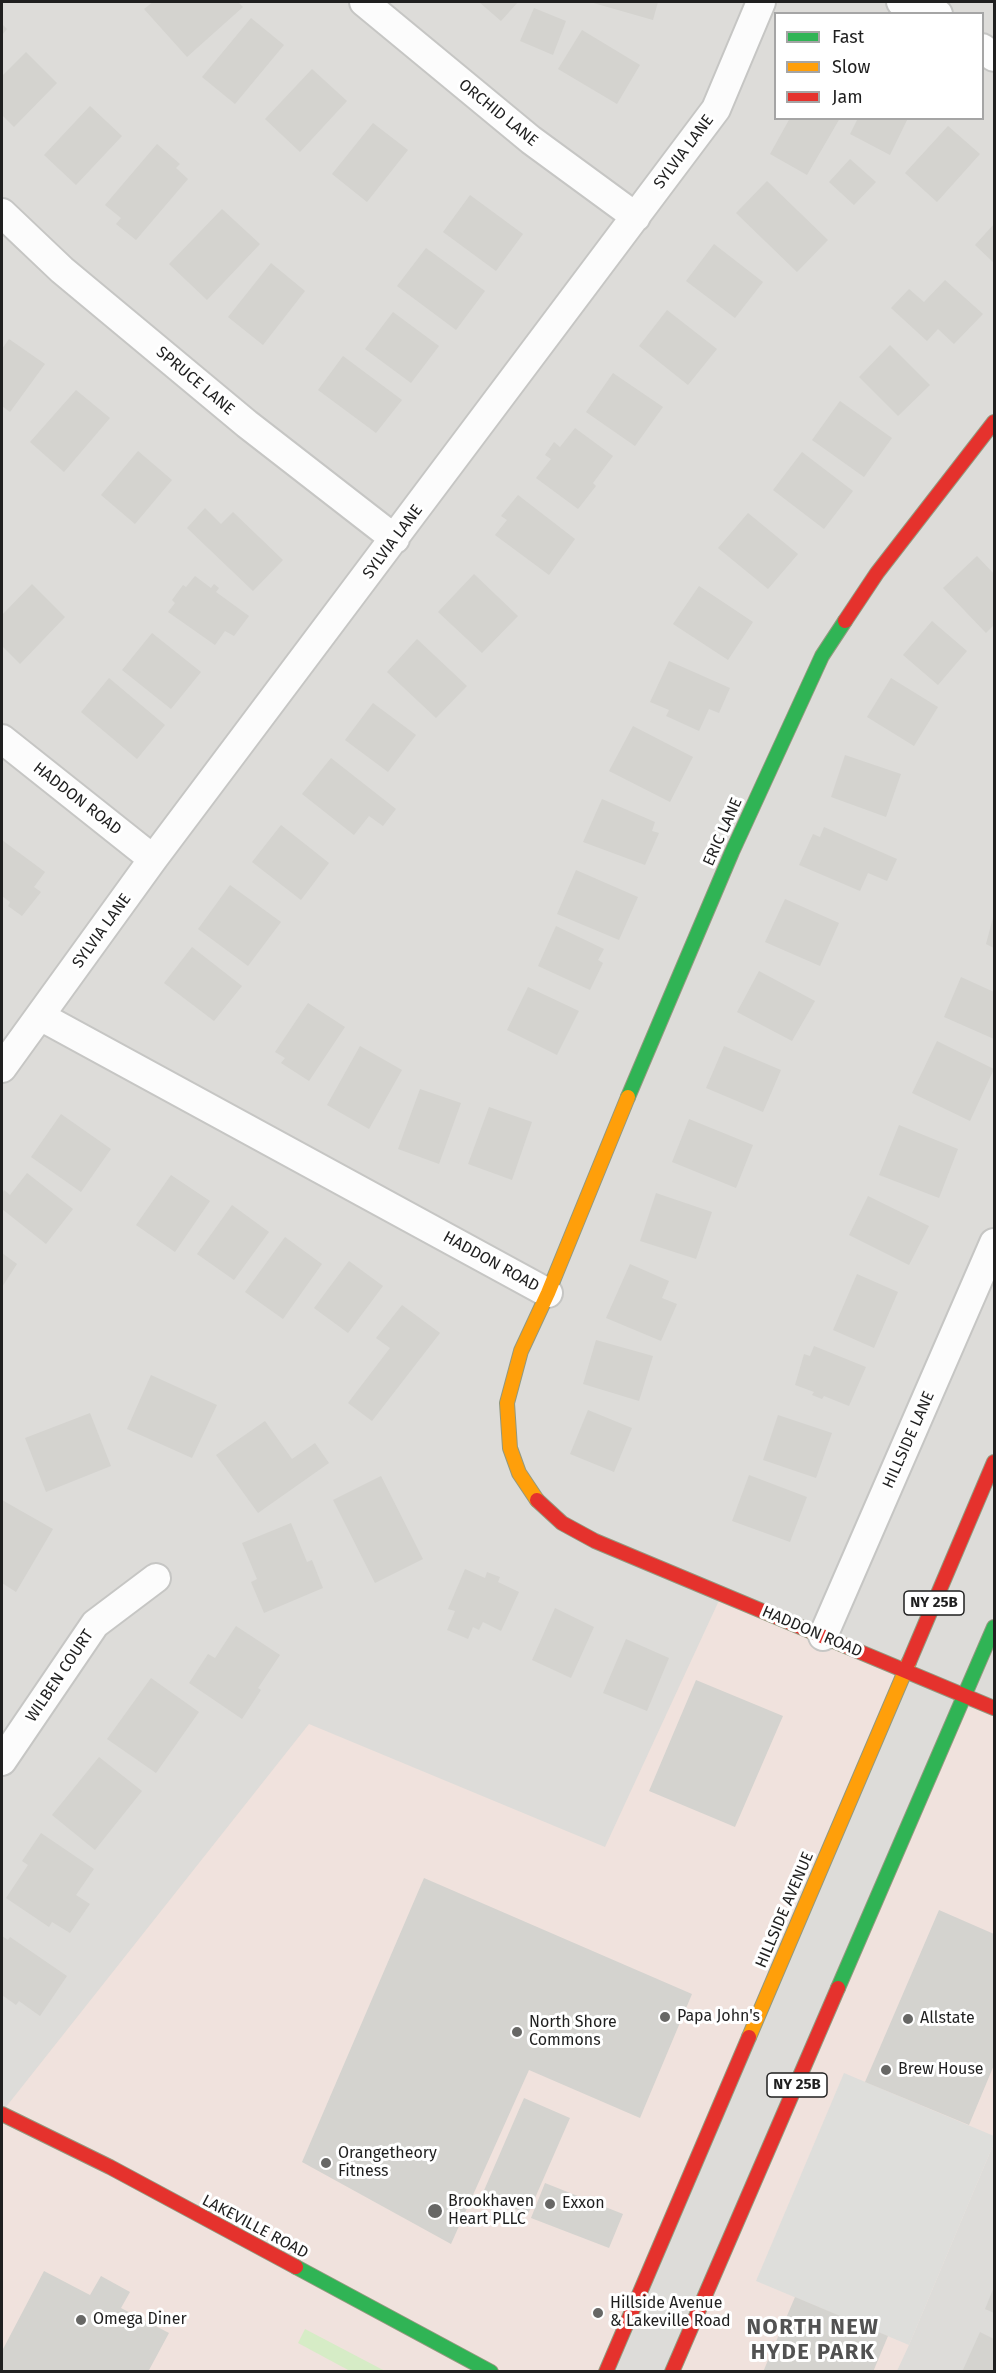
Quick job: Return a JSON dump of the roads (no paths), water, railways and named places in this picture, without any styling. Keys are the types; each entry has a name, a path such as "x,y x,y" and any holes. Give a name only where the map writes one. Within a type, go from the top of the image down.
{"main road":[{"name":"ERIC LANE","path":"548,1293 593,1180 732,852 822,656 877,573 994,423"},
{"name":"HADDON ROAD","path":"548,1293 521,1351 507,1403 510,1448 519,1473 537,1500 562,1522 596,1541 994,1708"},
{"name":"HILLSIDE AVENUE","path":"606,2372 994,1462"},
{"name":"NY 25B","path":"672,2372 994,1627"},
{"name":"LAKEVILLE ROAD","path":"2,2114 110,2167 491,2372"}],"street":[{"name":"ORCHID LANE","path":"364,2 531,140 636,217"},
{"name":"SYLVIA LANE","path":"2,1068 153,860 716,109 762,2"},
{"path":"901,2 938,9"},
{"name":"SPRUCE LANE","path":"2,213 62,270 247,424 395,540"},
{"name":"HADDON ROAD","path":"2,739 153,860"},
{"name":"HADDON ROAD","path":"40,1016 548,1293"},
{"name":"HILLSIDE LANE","path":"823,1636 994,1243"},
{"name":"WILBEN COURT","path":"2,1761 95,1624 156,1578"}],"place":[{"name":"Papa John's","path":"665,2017"},
{"name":"Allstate","path":"908,2019"},
{"name":"North Shore Commons","path":"517,2032"},
{"name":"Brew House","path":"886,2070"},
{"name":"Orangetheory Fitness","path":"326,2163"},
{"name":"Exxon","path":"550,2204"},
{"name":"Brookhaven Heart PLLC","path":"435,2211"},
{"name":"Hillside Avenue & Lakeville Road","path":"598,2313"},
{"name":"Omega Diner","path":"81,2320"}],"district":[{"name":"NORTH NEW HYDE PARK","path":"813,2340"}]}
